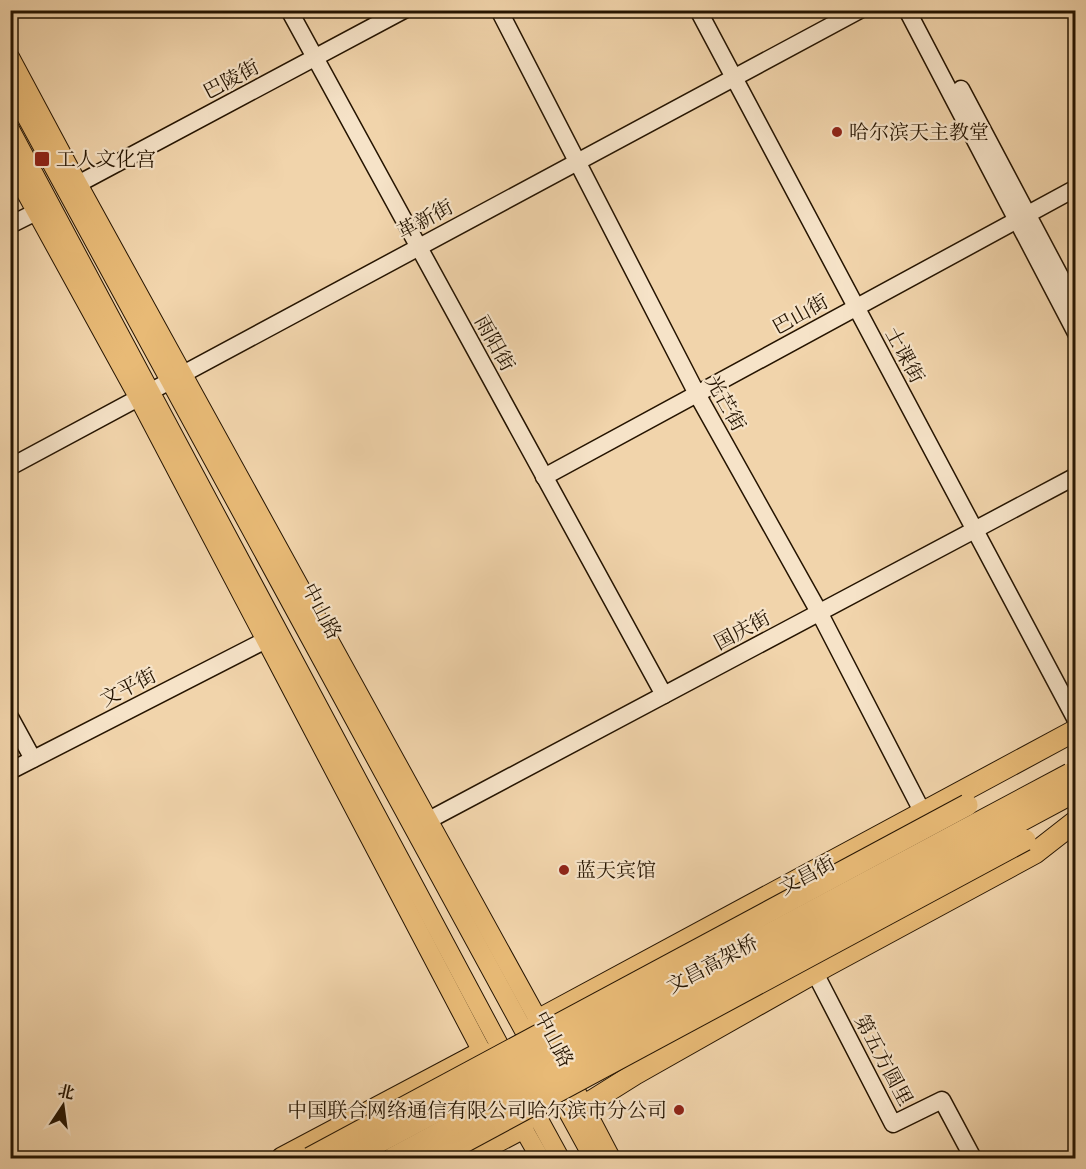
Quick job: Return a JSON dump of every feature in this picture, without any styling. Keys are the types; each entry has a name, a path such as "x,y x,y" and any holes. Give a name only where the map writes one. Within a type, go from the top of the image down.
{"highway":[{"name":"文昌街","path":"539,1027 1076,730"},
{"path":"310,1158 539,1027 622,992 967,805 1043,747"},
{"name":"文昌高架桥","path":"350,1158 1074,776"},
{"name":"文昌高架桥","path":"393,1158 1074,776"},
{"path":"466,1158 524,1119 1025,840 1072,823"},
{"path":"584,1106 635,1074 815,973 1035,853 1072,823"},
{"path":"539,1027 601,1024"},
{"path":"282,1158 482,1052"},
{"path":"454,1125 524,1119"},
{"path":"434,1158 524,1119"}],"main road":[{"path":"10,57 78,184 176,377 427,821 611,1158"},
{"name":"中山路","path":"10,87 176,377 192,417 592,1158"},
{"path":"10,129 144,394 264,641 482,1052 524,1119 540,1158"},
{"path":"10,164 144,394 560,1158"}],"street":[{"name":"雨阳街","path":"289,10 664,695"},
{"name":"巴陵街","path":"78,184 404,10"},
{"name":"光芒街","path":"499,10 697,394 819,612 923,813"},
{"name":"士课街","path":"698,10 1076,720"},
{"name":"革新街","path":"10,467 860,10"},
{"path":"907,10 1022,217 1076,306"},
{"path":"918,10 1022,217 1076,333"},
{"name":"巴山街","path":"544,477 1076,188"},
{"path":"10,225 36,212"},
{"name":"国庆街","path":"427,821 1076,476"},
{"name":"文平街","path":"10,771 264,641"},
{"path":"10,717 33,759"},
{"name":"第五方圆里","path":"815,973 893,1124 942,1100 973,1158"}],"place":[{"name":"哈尔滨天主教堂","path":"837,132"},
{"name":"工人文化宫","path":"42,159"},
{"name":"蓝天宾馆","path":"564,870"},
{"name":"中国联合网络通信有限公司哈尔滨市分公司","path":"679,1110"}]}
